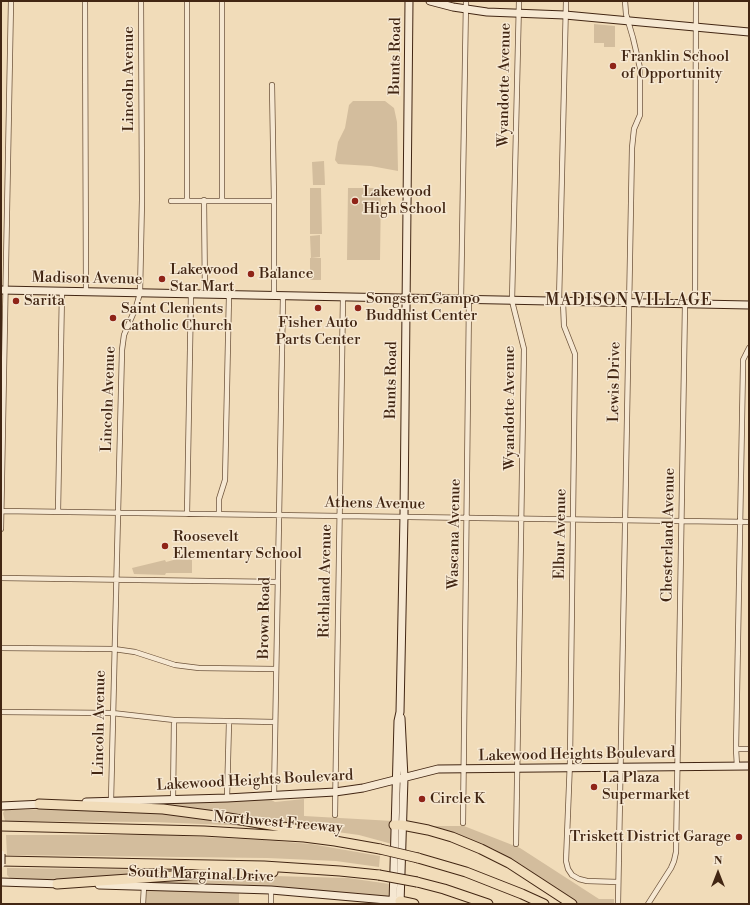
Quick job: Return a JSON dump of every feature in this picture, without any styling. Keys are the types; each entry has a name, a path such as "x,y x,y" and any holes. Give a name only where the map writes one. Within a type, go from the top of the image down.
{"highway":[{"path":"39,804 163,809 308,830 344,838 380,849"},
{"path":"398,825 428,830 481,849 509,863 572,904"},
{"name":"Northwest Freeway","path":"1,826 204,831 304,837 335,841 380,849 466,872 544,904"},
{"path":"1,863 256,866 300,868 379,875 417,882 444,889 488,904"},
{"path":"57,884 200,874 283,872 300,868"},
{"path":"397,902 414,904"}],"main road":[{"name":"Bunts Road","path":"397,902 400,779 398,721 400,712 404,517 409,1"},
{"path":"430,1 466,5 519,14 565,15 749,32"},
{"name":"Madison Avenue","path":"3,290 749,305"},
{"name":"Lakewood Heights Boulevard","path":"1,806 227,798 335,792 363,788 438,769 749,766"},
{"path":"1,854 1,863"},
{"name":"South Marginal Drive","path":"1,882 272,890 397,902"}],"street":[{"path":"1,529 3,290 11,1"},
{"path":"85,1 86,292"},
{"name":"Lincoln Avenue","path":"111,801 122,350 126,330 136,307 140,293 142,199 141,1"},
{"path":"187,1 187,200"},
{"path":"222,1 222,200"},
{"name":"Wyandotte Avenue","path":"516,844 524,349 512,301 520,1"},
{"name":"Elbur Avenue","path":"566,1 561,302 564,326 575,354 570,768 566,861 568,869 572,875 579,879 587,881 618,882"},
{"name":"Lewis Drive","path":"618,904 632,148 634,129 640,115 640,68 627,20 625,1"},
{"path":"695,304 696,1"},
{"path":"461,300 466,5"},
{"path":"272,85 274,296"},
{"path":"204,200 205,294"},
{"path":"171,201 274,201"},
{"path":"58,512 62,291"},
{"path":"187,514 191,294"},
{"path":"219,514 219,499 225,480 229,295"},
{"name":"Brown Road","path":"274,796 283,296"},
{"name":"Richland Avenue","path":"335,815 343,297"},
{"name":"Wascana Avenue","path":"463,823 469,300"},
{"name":"Chesterland Avenue","path":"648,904 674,861 676,852 685,304"},
{"path":"737,766 736,749 743,360 749,348"},
{"name":"Athens Avenue","path":"1,511 749,522"},
{"path":"1,578 278,582"},
{"path":"1,648 114,648 135,652 175,665 199,668 276,669"},
{"path":"1,712 112,713 174,720 275,722"},
{"path":"173,800 174,720"},
{"path":"227,798 229,722"},
{"path":"736,749 749,749"},
{"path":"143,904 144,886"},
{"path":"272,890 272,904"}],"shaded area":[{"path":"594,24 615,26 615,47 604,47 604,43 594,43"},
{"path":"353,101 385,101 394,108 397,122 398,171 371,166 338,164 335,160 338,142 345,128 349,105"},
{"path":"324,161 325,185 313,185 312,162"},
{"path":"310,188 321,188 322,234 310,234"},
{"path":"348,188 381,188 380,260 347,260"},
{"path":"320,235 320,257 311,258 310,236"},
{"path":"310,258 321,258 321,280 310,280"},
{"path":"177,559 192,560 192,573 166,573 165,575 134,574 132,568 165,560 166,562"},
{"path":"270,799 275,802 304,799 304,816 393,821 392,844 359,835 133,804"},
{"path":"63,809 185,814 252,826 152,822 5,821 3,813 5,810"},
{"path":"431,826 464,826 520,848 599,899 614,899 614,904 578,904 520,864 494,849 465,837"},
{"path":"6,835 162,835 263,840 311,844 380,856 379,867 336,861 267,858 7,855"},
{"path":"7,868 199,870 74,880 29,880 10,878 7,875"},
{"path":"274,876 348,878 390,884 389,898 129,883 175,879"},
{"path":"148,889 239,891 239,904 145,904 145,892"}],"place":[{"name":"Franklin School of Opportunity","path":"613,66"},
{"name":"Lakewood High School","path":"355,201"},
{"name":"Balance","path":"251,274"},
{"name":"Lakewood Star Mart","path":"162,279"},
{"name":"Sarita","path":"16,301"},
{"name":"Fisher Auto Parts Center","path":"318,308"},
{"name":"Songsten Gampo Buddhist Center","path":"358,308"},
{"name":"Saint Clements Catholic Church","path":"113,318"},
{"name":"Roosevelt Elementary School","path":"165,546"},
{"name":"La Plaza Supermarket","path":"594,787"},
{"name":"Circle K","path":"422,799"},
{"name":"Triskett District Garage","path":"739,837"}],"district":[{"name":"MADISON VILLAGE","path":"629,301"}]}
